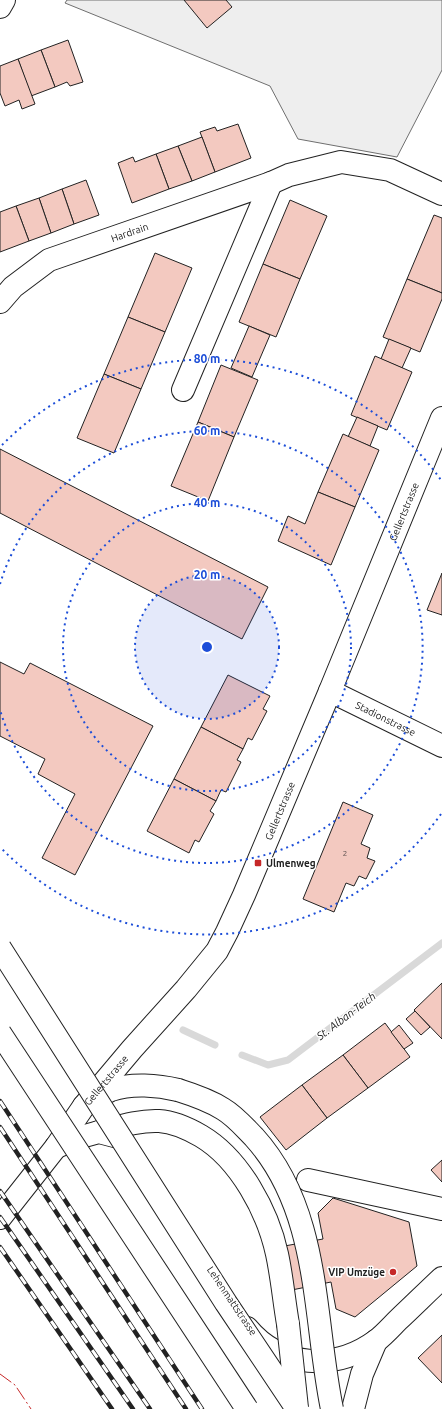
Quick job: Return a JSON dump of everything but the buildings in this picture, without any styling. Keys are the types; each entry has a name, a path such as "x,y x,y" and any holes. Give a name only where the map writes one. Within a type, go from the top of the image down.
{"main road":[{"path":"0,7 4,0"},
{"name":"Hardrain","path":"0,302 13,287 49,260 289,175 341,162 390,170 442,194"},
{"path":"183,390 270,183"},
{"name":"Gellertstrasse","path":"0,1218 56,1147 84,1106 202,970 217,950 227,932 330,691 442,418"},
{"name":"Stadionstrasse","path":"330,691 442,746"},
{"path":"0,948 226,1303 297,1409"},
{"path":"0,1033 247,1409"},
{"path":"84,1106 110,1090 129,1087 161,1087 178,1090 205,1099 231,1114 260,1144 287,1185 305,1238 316,1298 322,1355 332,1409"},
{"path":"56,1147 81,1137 99,1132 137,1123 159,1121 176,1124 192,1131 218,1148 230,1160 246,1181 263,1212 277,1253 288,1324 297,1409"},
{"name":"Lehenmattstrasse","path":"99,1132 128,1142 136,1150 248,1329 259,1341 288,1357 304,1362 321,1361 353,1353 376,1341 442,1278"},
{"path":"308,1180 442,1209"},
{"path":"353,1409 362,1374 376,1341"}],"shaded area":[{"path":"67,0 442,0 442,70 397,157 298,139 270,86 65,3"}],"waterway":[{"name":"St. Alban-Teich","path":"242,1055 268,1065 288,1060 442,943"},
{"name":"St. Alban-Teich","path":"183,1030 215,1045"}],"railway":[{"path":"0,1101 202,1409"},
{"path":"0,1127 186,1409"},
{"path":"0,1191 150,1409"},
{"path":"0,1217 133,1409"},
{"path":"0,1247 112,1409"}],"power":[{"path":"0,1374 15,1385 31,1409"}],"place":[{"name":"Ulmenweg","path":"258,863"},
{"name":"VIP Umzüge","path":"393,1272"}]}
